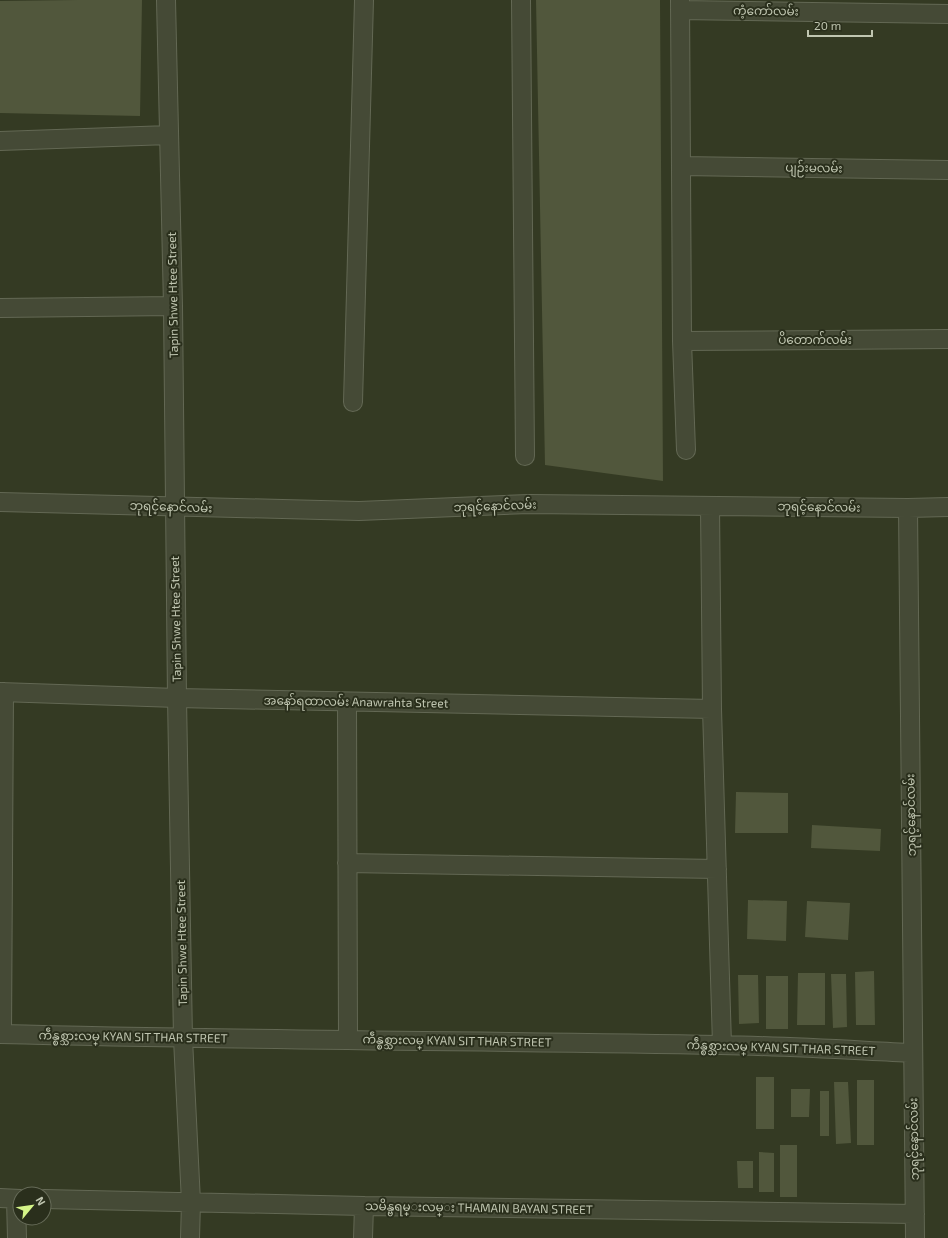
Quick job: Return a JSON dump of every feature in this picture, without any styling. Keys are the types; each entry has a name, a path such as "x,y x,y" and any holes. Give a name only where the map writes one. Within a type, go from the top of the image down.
{"street":[{"name":"Tapin Shwe Htee Street","path":"166,0 173,306 177,698 183,1039 191,1202 190,1238"},
{"path":"353,402 364,0"},
{"path":"521,0 525,456"},
{"path":"680,5 682,341 686,450"},
{"name":"ကံ့ကော်လမ်း","path":"680,5 948,14"},
{"path":"0,141 169,135"},
{"name":"ပျဉ်းမလမ်း","path":"681,166 948,170"},
{"path":"0,308 173,306"},
{"name":"ပိတောက်လမ်း","path":"682,341 948,339"},
{"name":"ဘုရင့်နောင်လမ်း","path":"0,502 360,511 529,504 908,508 915,1238"},
{"path":"710,506 712,709 722,1045"},
{"path":"908,508 948,507"},
{"path":"1,1034 2,692"},
{"name":"အနော်ရထာလမ်း Anawrahta Street","path":"2,692 177,698 712,709"},
{"path":"347,702 348,1039"},
{"path":"347,863 717,869"},
{"name":"ကဵန္စစ္သားလမ္ KYAN SIT THAR STREET","path":"1,1034 183,1039 348,1039 722,1045 913,1053"},
{"name":"သမိန္ဗရမ္းလမ္း THAMAIN BAYAN STREET","path":"52,1199 364,1206 915,1214"},
{"path":"363,1238 364,1206"},
{"path":"16,1226 17,1238"}],"building":[{"path":"142,0 140,116 0,113 0,1"},
{"path":"536,0 660,0 663,481 545,465"},
{"path":"736,792 788,793 788,833 735,833"},
{"path":"812,825 881,829 880,851 811,848"},
{"path":"748,900 787,901 786,941 747,939"},
{"path":"807,901 850,903 848,940 805,937"},
{"path":"874,971 875,1025 856,1025 855,972"},
{"path":"798,973 825,973 825,1025 797,1025"},
{"path":"831,974 846,974 847,1027 833,1028"},
{"path":"738,975 758,975 759,1023 739,1024"},
{"path":"766,976 788,976 788,1029 766,1029"},
{"path":"756,1077 774,1077 774,1129 756,1129"},
{"path":"857,1080 874,1080 874,1145 857,1145"},
{"path":"834,1082 848,1082 851,1143 836,1144"},
{"path":"791,1089 810,1089 809,1117 791,1117"},
{"path":"820,1091 829,1091 829,1136 820,1136"},
{"path":"780,1145 797,1145 797,1197 780,1197"},
{"path":"759,1152 774,1153 774,1192 759,1192"},
{"path":"737,1161 753,1161 753,1188 738,1188"}]}
